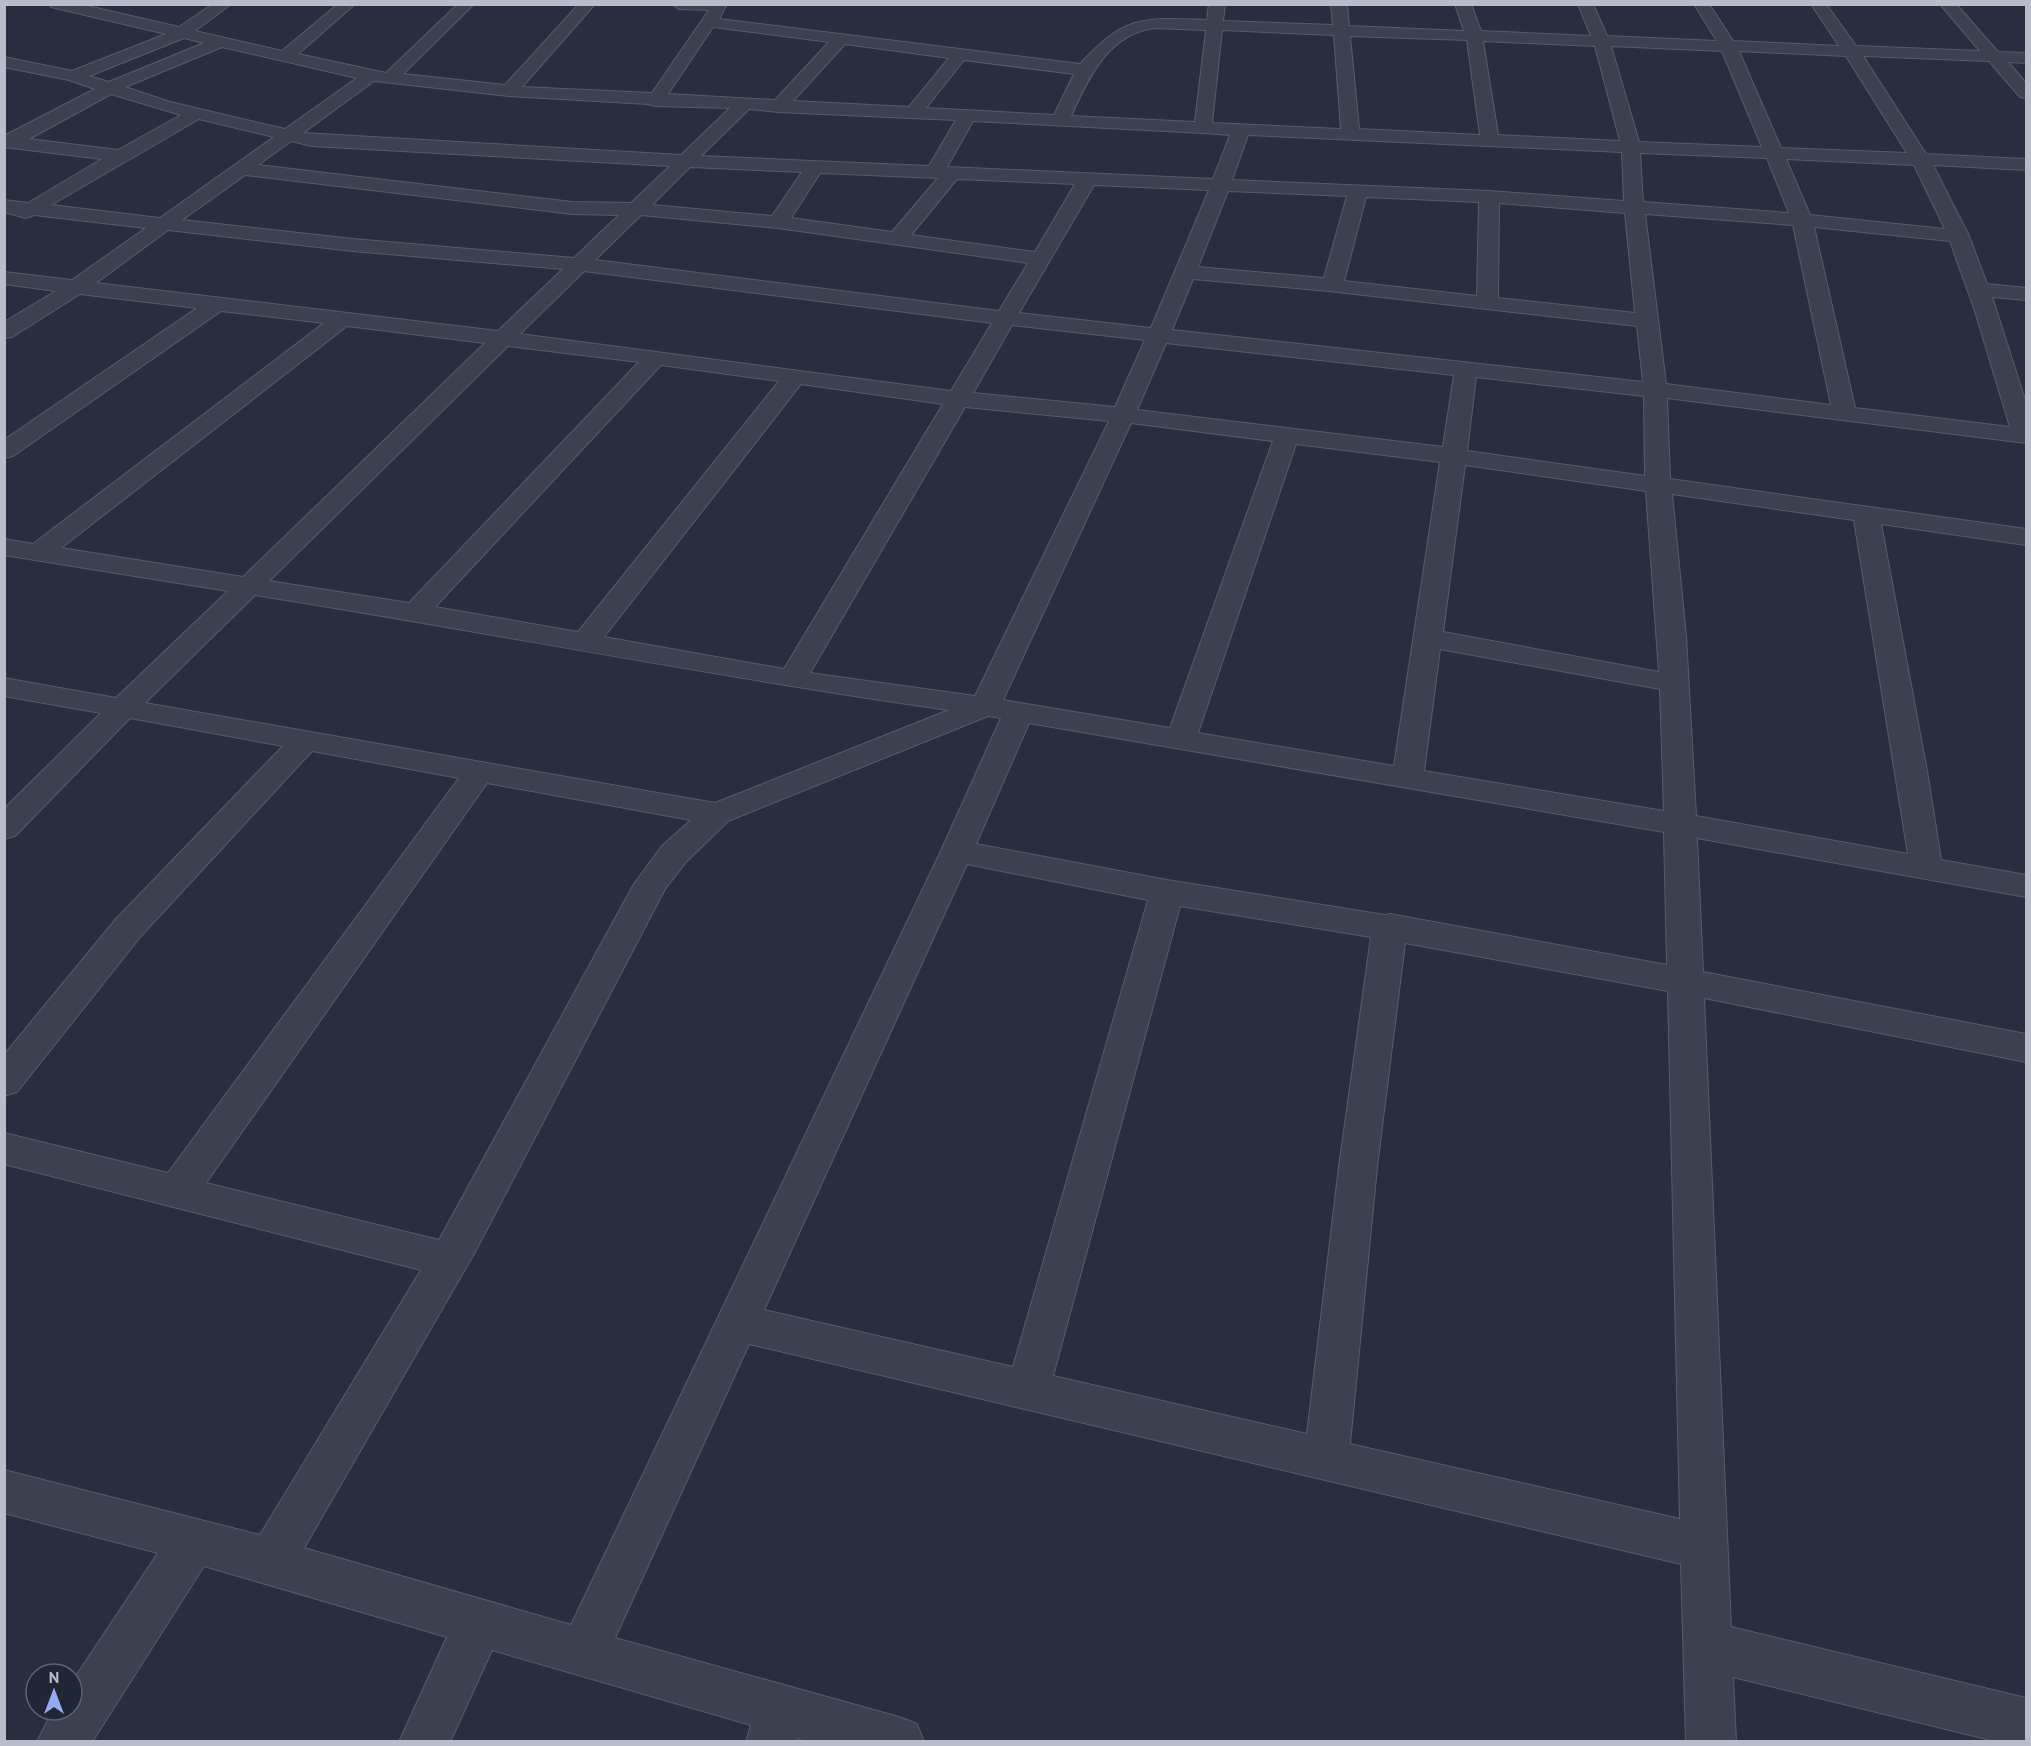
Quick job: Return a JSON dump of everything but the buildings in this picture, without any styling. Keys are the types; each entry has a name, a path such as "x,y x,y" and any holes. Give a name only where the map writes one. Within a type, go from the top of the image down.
{"street":[{"path":"56,4 105,9 180,34 222,41 380,77 509,91 655,101 1203,128 2026,164"},
{"path":"73,76 180,34 224,4"},
{"path":"287,55 348,4"},
{"path":"4,332 76,286 287,135 380,77 467,4"},
{"path":"509,91 588,4"},
{"path":"679,4 721,5"},
{"path":"1203,128 1217,4"},
{"path":"1339,4 1350,134"},
{"path":"1463,4 1474,35 1490,140"},
{"path":"1585,4 1602,42 1630,147 1634,207 1655,390 1658,484 1674,683 1687,983 1711,1742"},
{"path":"1701,4 1729,47 1802,220 1845,414"},
{"path":"4,206 353,245 578,264 1004,318 1655,390 2026,436 1959,236 1919,160 1852,52 1818,4"},
{"path":"1947,4 2026,93"},
{"path":"655,101 721,5"},
{"path":"709,22 1084,70"},
{"path":"1060,120 1084,70 1109,41 1138,23 2026,57"},
{"path":"778,107 841,39"},
{"path":"7,142 109,88 222,41"},
{"path":"913,113 960,54"},
{"path":"4,62 73,76 195,114 312,141 685,161 1489,197 1802,220 1959,236"},
{"path":"11,80 38,68"},
{"path":"4,828 123,708 742,105"},
{"path":"4,225 195,114"},
{"path":"897,239 945,171 967,116"},
{"path":"583,1653 739,1323 957,851 1041,593 1162,334 1242,129"},
{"path":"7,142 121,156"},
{"path":"778,222 814,166"},
{"path":"240,169 572,208 634,209 778,222 1040,259"},
{"path":"792,679 960,399 1004,318 1088,179"},
{"path":"1334,285 1347,221 1359,190"},
{"path":"1487,304 1489,197"},
{"path":"1186,272 1334,285 1647,321"},
{"path":"4,278 656,357 960,399 1124,415 1453,456 2026,537"},
{"path":"1978,289 2026,294"},
{"path":"4,451 215,305"},
{"path":"39,552 344,319"},
{"path":"415,612 656,357"},
{"path":"1408,777 1466,369"},
{"path":"585,642 795,376"},
{"path":"1181,739 1286,436"},
{"path":"1866,513 1912,771 1926,868"},
{"path":"4,547 415,612 792,679 1002,709 1408,777 2026,886"},
{"path":"1427,638 1674,683"},
{"path":"4,687 717,814"},
{"path":"271,1561 449,1260 651,884 674,854 717,814 1002,709"},
{"path":"4,1082 129,928 305,741"},
{"path":"177,1192 480,771"},
{"path":"957,851 1167,892 1390,926 2026,1048"},
{"path":"1028,1390 1167,892"},
{"path":"1326,1459 1358,1167 1390,926"},
{"path":"4,1148 449,1260"},
{"path":"739,1323 1706,1547"},
{"path":"4,1491 271,1561 583,1653 777,1725 900,1742"},
{"path":"62,1742 193,1541"},
{"path":"424,1742 479,1623"},
{"path":"1708,1646 2026,1723"}]}
